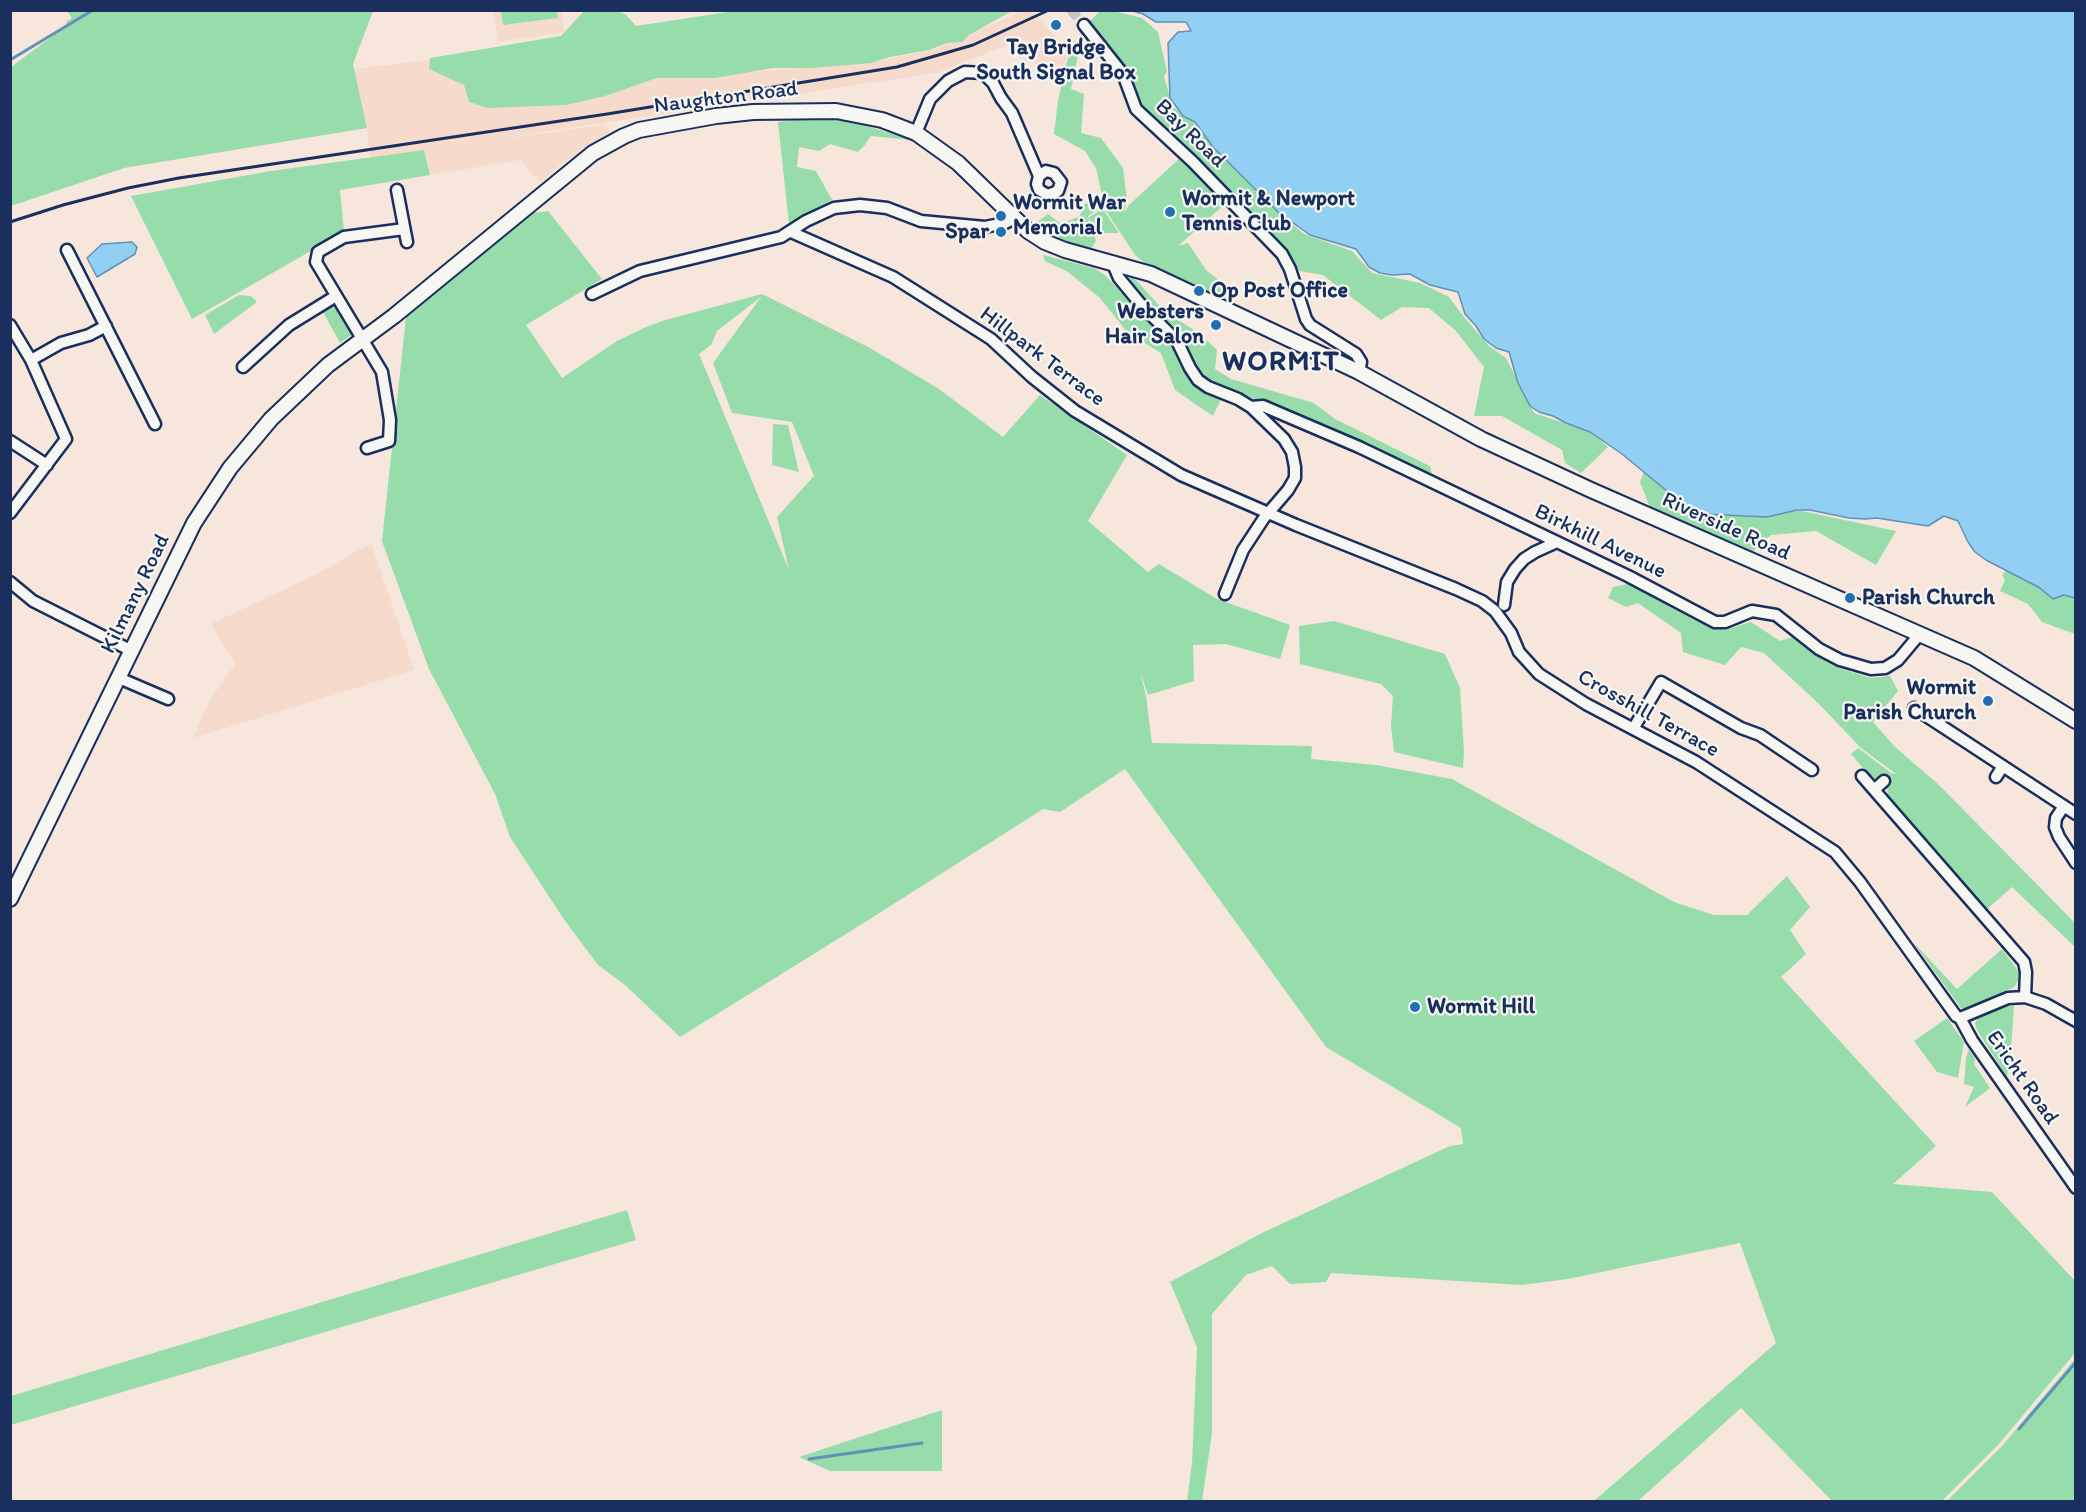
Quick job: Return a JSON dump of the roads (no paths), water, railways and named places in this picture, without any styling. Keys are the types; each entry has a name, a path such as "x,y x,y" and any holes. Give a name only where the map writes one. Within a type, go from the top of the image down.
{"main road":[{"name":"Naughton Road","path":"358,343 584,160 607,145 639,130 753,112 813,110 858,114 916,133 958,163 1028,231 1045,242 1151,274 1359,372"},
{"name":"Kilmany Road","path":"10,899 194,523 230,468 289,401 328,365 358,343"},
{"name":"Riverside Road","path":"1359,372 1481,439 1602,495 1974,658 2076,721"}],"street":[{"name":"Bay Road","path":"1084,25 1123,74 1136,109 1193,162 1282,254 1290,269 1306,319 1310,325 1356,354 1361,362 1359,372"},
{"path":"916,133 930,99 948,81 965,72 983,73 993,83 1000,98 1012,112 1039,176"},
{"path":"397,190 406,242"},
{"path":"592,294 640,271 770,240 791,232 806,221 834,208 860,205 887,208 921,220 985,227 1005,223 1015,218"},
{"path":"367,448 389,441 390,420 382,372 358,343 336,296 316,262 318,252 344,237 404,229"},
{"name":"Hillpark Terrace","path":"791,232 893,278 991,339 1032,377 1076,411 1181,476 1269,512"},
{"path":"67,250 155,424"},
{"path":"1120,266 1119,278 1143,307 1177,340 1198,380 1251,407 1284,439 1292,452 1295,478 1243,550 1225,594"},
{"path":"243,367 289,325 336,296"},
{"path":"10,325 31,360 65,435 64,444 10,513"},
{"path":"31,360 61,343 89,335 106,326"},
{"name":"Birkhill Avenue","path":"1251,407 1263,406 1359,447 1557,542 1715,622 1725,622 1752,611 1776,615 1819,649 1840,660 1871,669 1885,668 1898,660 1919,634"},
{"path":"10,441 47,465"},
{"name":"Crosshill Terrace","path":"1269,512 1482,601 1495,610 1520,652 1539,674 1586,704 1696,762 1834,852 1860,882 1956,1016 1960,1018"},
{"path":"1504,605 1507,582 1515,569 1524,559 1557,542"},
{"path":"10,582 33,601 132,651"},
{"path":"119,678 168,699"},
{"path":"1633,729 1661,682 1741,728 1760,735 1812,770"},
{"path":"1914,708 2076,814"},
{"path":"1996,777 2003,766"},
{"path":"1862,776 2024,962 2025,997"},
{"path":"1875,789 1884,781"},
{"path":"2064,806 2056,818 2055,827 2058,837 2076,863"},
{"path":"1960,1018 2008,998 2025,997 2046,1004 2076,1022"},
{"name":"Ericht Road","path":"1960,1018 1972,1040 2076,1188"}],"water":[{"path":"1133,11 2075,11 2075,598 2064,595 2053,599 2040,588 1986,560 1975,552 1958,521 1944,516 1928,526 1877,518 1849,518 1810,510 1797,510 1767,517 1703,514 1690,510 1622,454 1590,432 1539,412 1530,406 1518,383 1509,352 1496,348 1484,339 1465,314 1458,292 1430,285 1410,274 1380,273 1369,267 1356,249 1310,235 1278,212 1213,147 1195,122 1183,116 1170,98 1168,43 1178,32 1191,31 1186,22 1156,22"},
{"path":"132,242 137,247 135,254 97,277 87,258 102,244"}],"waterway":[{"path":"10,60 93,10"},
{"path":"2019,1429 2076,1362"},
{"path":"809,1459 922,1443"}],"tunnel":[{"path":"1071,10 1084,25"}],"railway":[{"path":"10,222 128,188 179,178 607,114 897,67 973,45 1049,10"}],"place":[{"name":"Tay Bridge South Signal Box","path":"1056,25"},
{"name":"Wormit & Newport Tennis Club","path":"1170,212"},
{"name":"Wormit War Memorial","path":"1001,216"},
{"name":"Spar","path":"1001,232"},
{"name":"Op Post Office","path":"1199,291"},
{"name":"Websters Hair Salon","path":"1216,325"},
{"name":"Parish Church","path":"1850,598"},
{"name":"Wormit Parish Church","path":"1988,701"},
{"name":"Wormit Hill","path":"1415,1007"}],"district":[{"name":"WORMIT","path":"1281,363"}]}
